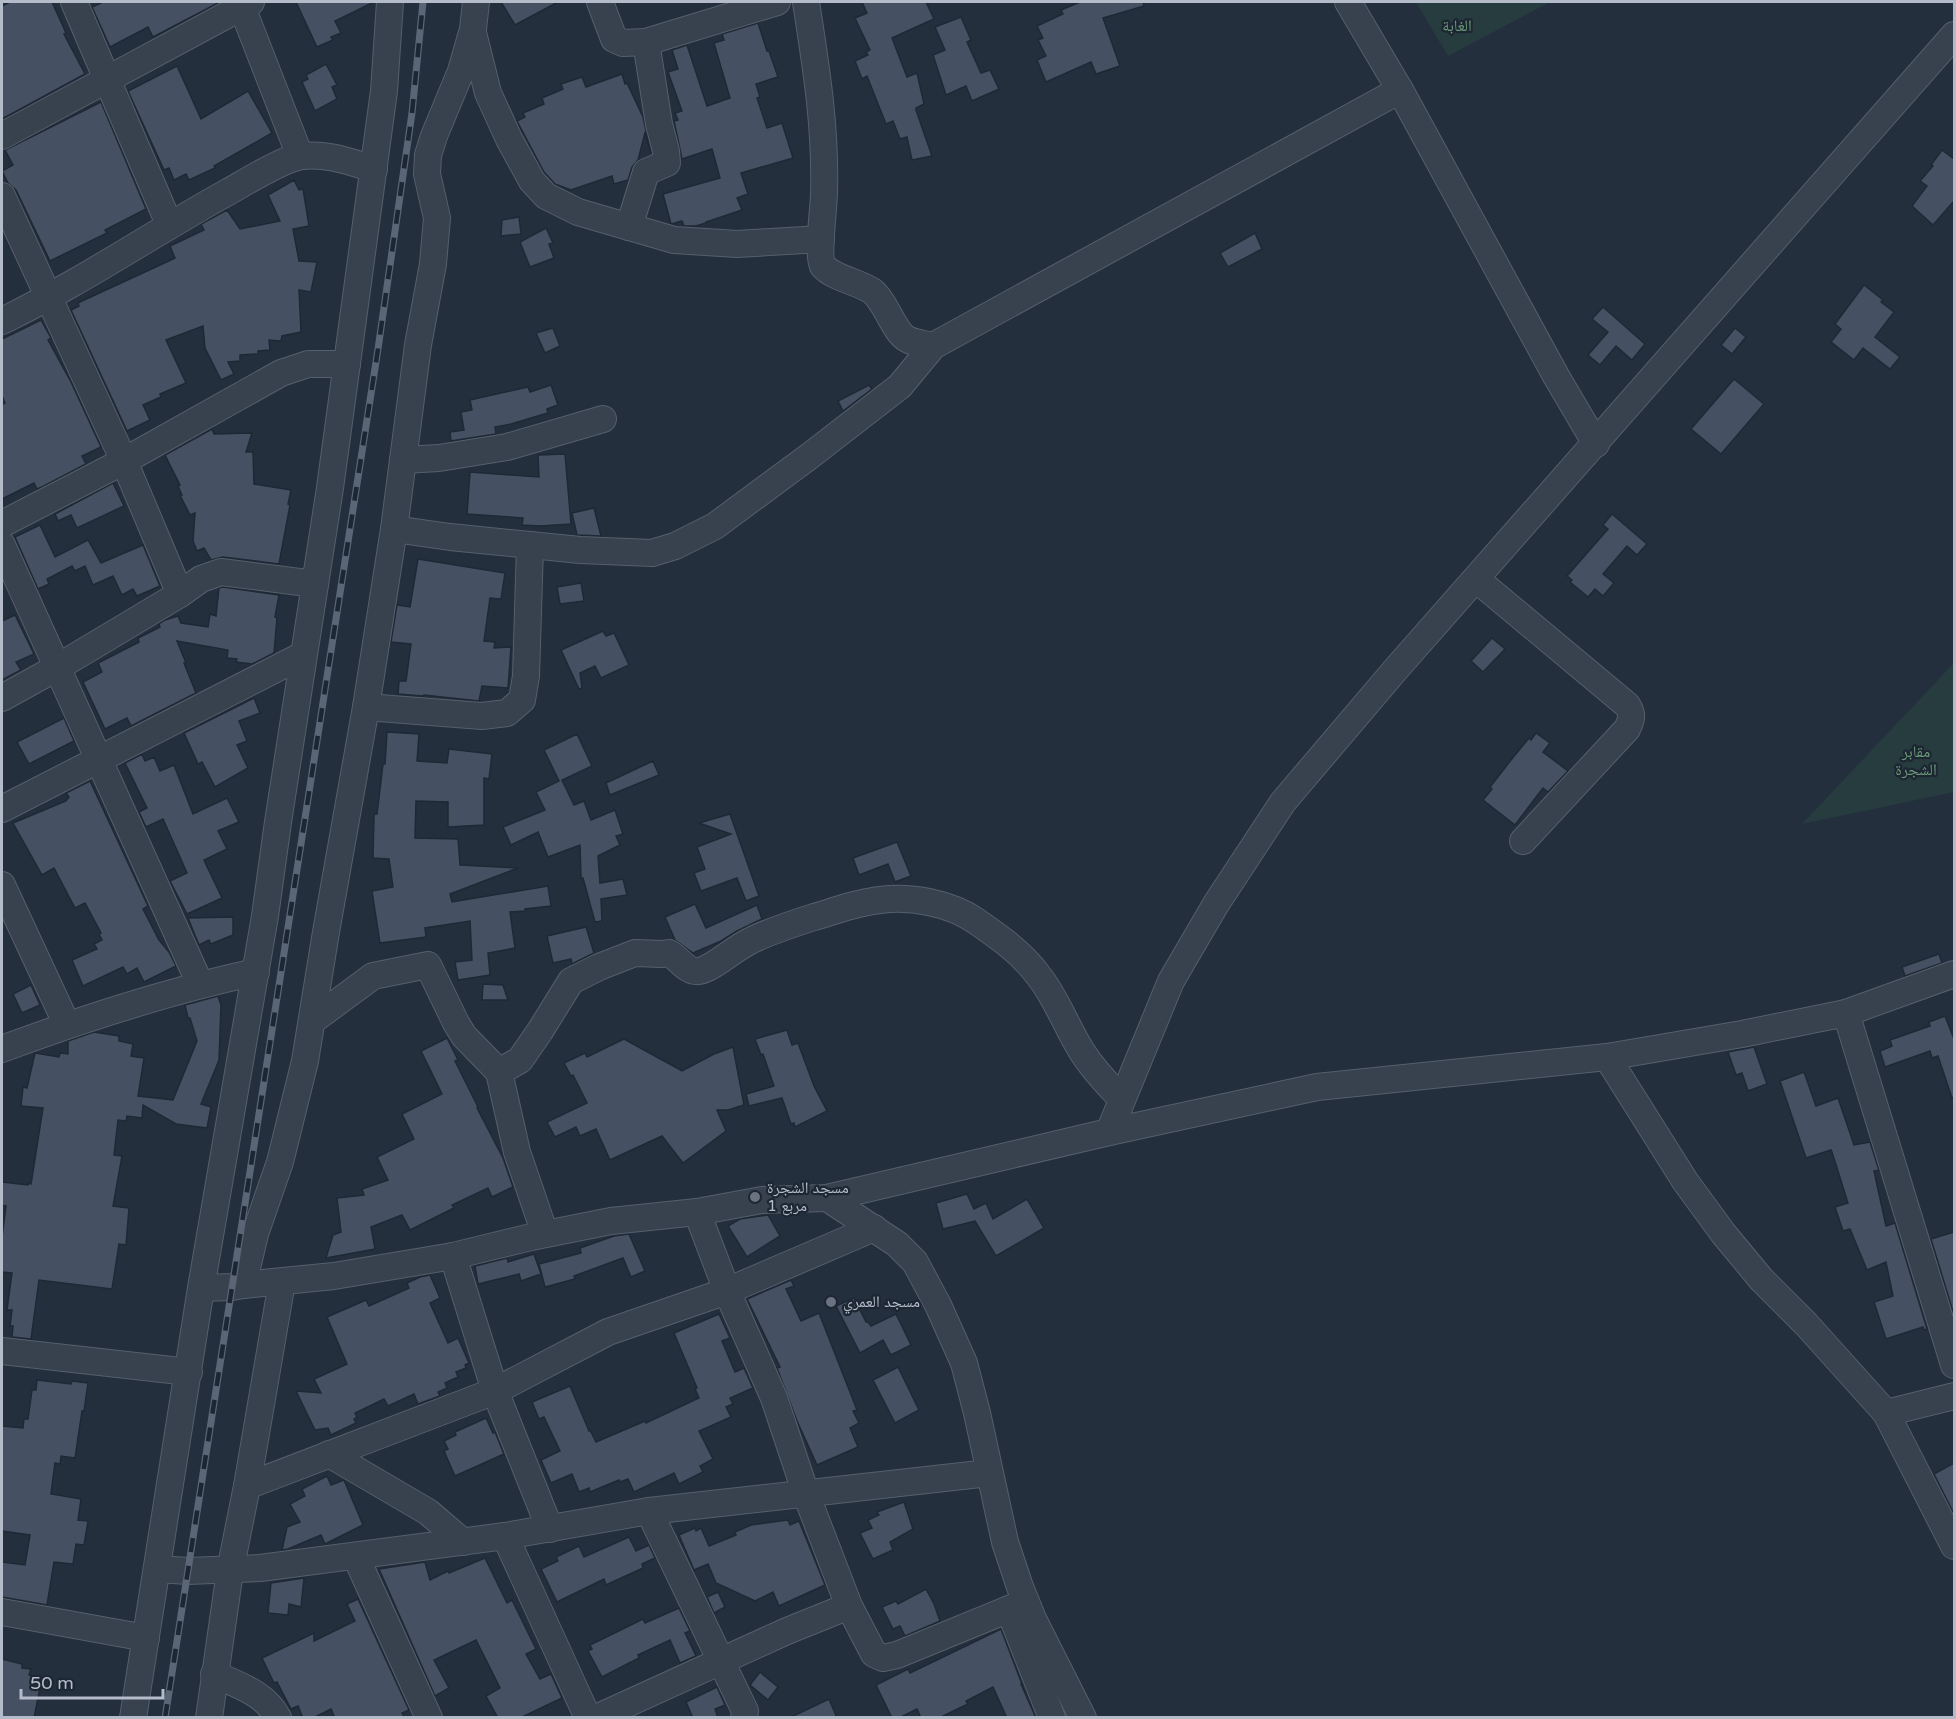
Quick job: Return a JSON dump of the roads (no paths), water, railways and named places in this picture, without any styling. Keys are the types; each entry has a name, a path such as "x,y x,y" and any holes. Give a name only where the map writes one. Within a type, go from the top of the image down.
{"street":[{"path":"74,2 169,224"},
{"path":"133,1718 201,1288 266,916 374,169 384,91 390,2"},
{"path":"243,1285 255,1234 280,1162 305,1061 366,707 394,529 418,345 433,264 437,218 427,174 428,155 461,71 473,29 476,2"},
{"path":"600,2 614,39 623,44 646,42 777,2"},
{"path":"806,2 823,122 824,192 819,254 824,266 837,275 874,292 901,334 907,339 933,346"},
{"path":"1348,2 1400,90 1556,376 1596,444"},
{"path":"2,136 245,3 300,156"},
{"path":"473,29 488,93 532,181 546,196 578,212 674,240 737,244 821,239"},
{"path":"1109,1132 1171,981 1215,904 1283,802 1954,35"},
{"path":"629,227 646,172 667,163 646,42"},
{"path":"394,529 530,545 652,553 675,546 715,526 900,386 933,346 1400,90"},
{"path":"2,321 48,298 169,224 273,167 300,156 330,156 374,169"},
{"path":"2,196 124,461 180,594"},
{"path":"2,524 124,461 281,373 308,364 347,364"},
{"path":"403,460 439,458 507,447 603,420"},
{"path":"2,545 200,984"},
{"path":"366,707 482,716 507,713 522,700 526,676 530,545"},
{"path":"2,698 58,667 201,579 221,572 315,584"},
{"path":"1476,579 1627,705 1632,712 1627,729 1523,841"},
{"path":"2,809 303,655"},
{"path":"2,885 67,1025"},
{"path":"499,1072 520,1060 571,981 598,967 635,953 669,953 689,969 698,971 710,967 749,941 785,927 847,907 880,900 912,900 948,907 974,920 1018,952 1039,975 1082,1051 1102,1080 1122,1099"},
{"path":"312,1021 374,976 428,965 456,1023 465,1036 499,1072 518,1152 545,1234"},
{"path":"2,1049 67,1025 200,984 255,972"},
{"path":"201,1288 334,1276 453,1256 611,1221 697,1212 762,1200 827,1198 1109,1132 1317,1087 1607,1057 1742,1034 1846,1013 1954,974"},
{"path":"1846,1013 1954,1365"},
{"path":"1607,1057 1685,1181 1723,1233 1761,1279 1806,1324 1886,1413 1954,1546"},
{"path":"827,1198 897,1244 915,1262 938,1305 964,1363 977,1413 1017,1605 1052,1718"},
{"path":"697,1212 727,1291 774,1398 806,1494 849,1606 874,1654 883,1658 897,1655 1017,1605"},
{"path":"247,1485 495,1391 608,1332 727,1291 874,1228"},
{"path":"453,1256 495,1391 550,1529"},
{"path":"209,1718 230,1571 282,1282"},
{"path":"2,1351 189,1371"},
{"path":"1886,1413 1954,1396"},
{"path":"329,1454 428,1512 463,1542"},
{"path":"157,1569 230,1571 356,1557 550,1529 649,1511 989,1473"},
{"path":"649,1511 745,1710 744,1718"},
{"path":"505,1536 588,1718"},
{"path":"356,1557 429,1718"},
{"path":"1017,1605 1083,1718"},
{"path":"596,1718 849,1606"},
{"path":"2,1612 146,1638"},
{"path":"214,1674 266,1700 278,1718"}],"railway":[{"path":"165,1718 378,349 412,113 423,2"}],"place":[{"name":"مسجد الشجرة مربع 1","path":"755,1197"},
{"name":"مسجد العمري","path":"831,1302"}],"park label":[{"name":"الغابة","path":"1457,26"},
{"name":"مقابر الشجرة","path":"1916,761"}]}
